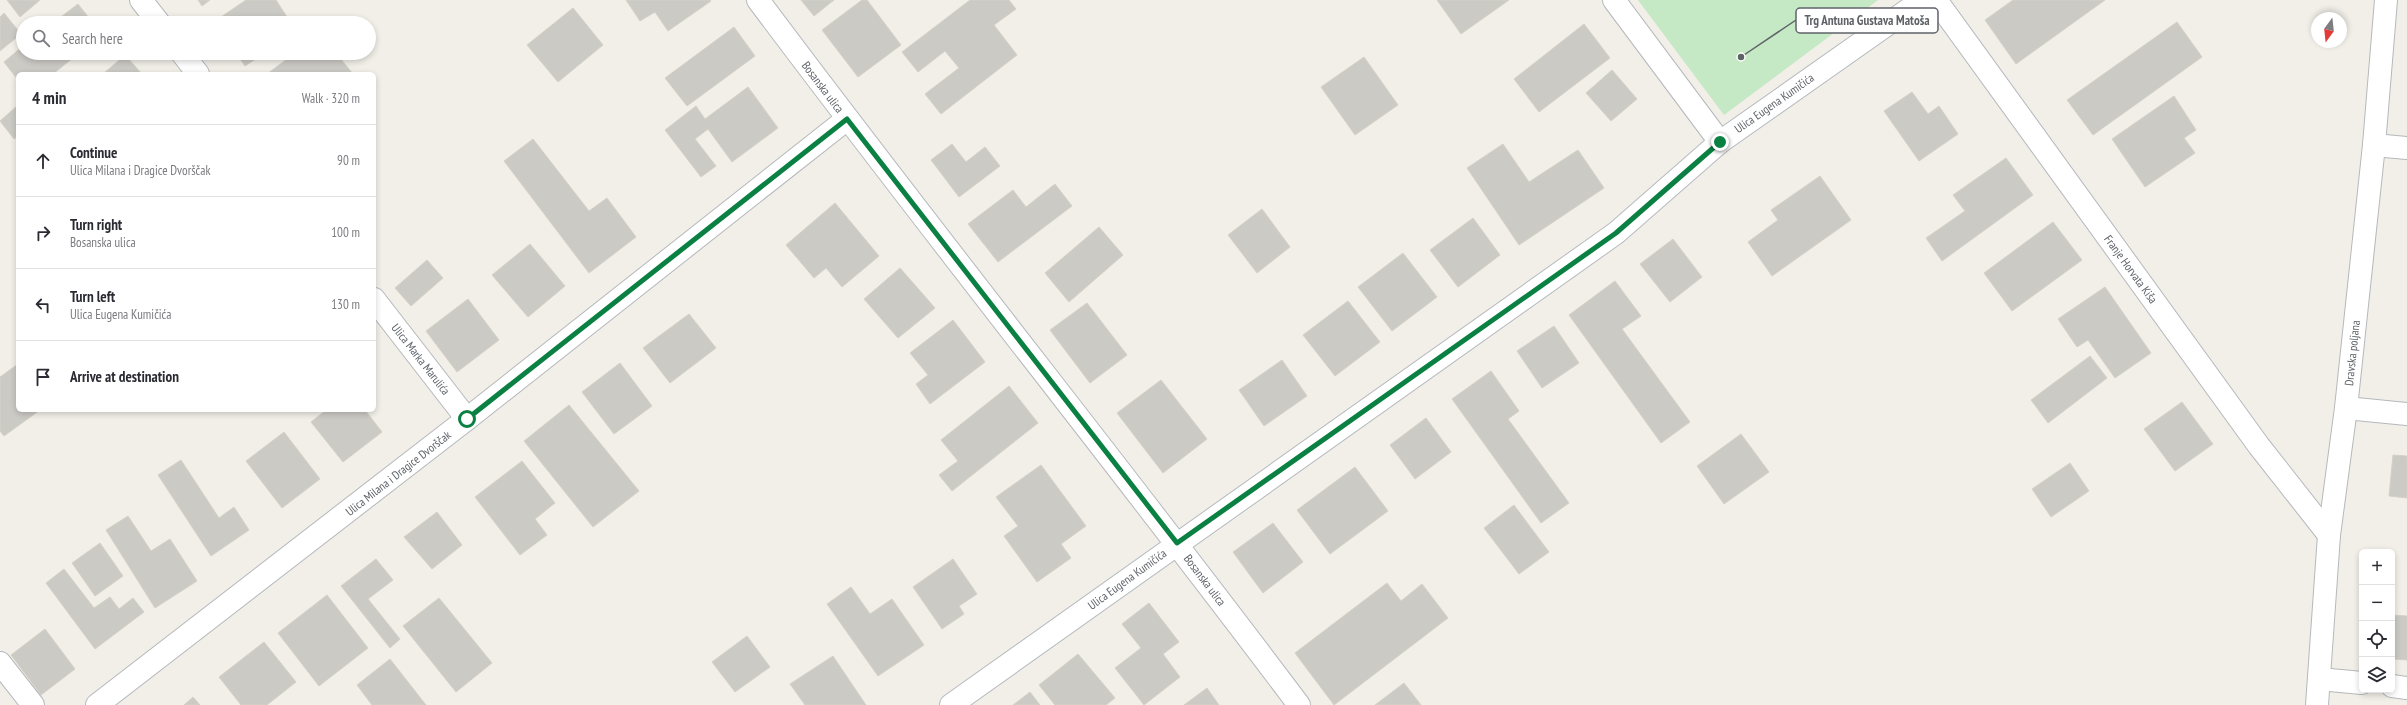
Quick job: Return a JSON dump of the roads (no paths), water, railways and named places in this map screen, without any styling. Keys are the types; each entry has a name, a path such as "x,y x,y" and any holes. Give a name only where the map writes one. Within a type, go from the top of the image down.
{"street":[{"path":"141,0 154,16"},
{"name":"Bosanska ulica","path":"758,0 847,119 1177,543 1299,705"},
{"path":"1614,0 1720,142"},
{"name":"Ulica Eugena Kumičića","path":"951,705 1177,543 1616,233 1720,142 1922,0"},
{"name":"Franje Horvata Kiša","path":"1936,0 2259,446 2329,535"},
{"name":"Dravska poljana","path":"2316,705 2329,535 2346,408 2374,145 2386,0"},
{"path":"187,60 196,72"},
{"name":"Ulica Milana i Dragice Dvorščak","path":"97,705 467,419 847,119"},
{"path":"2374,145 2407,148"},
{"name":"Ulica Marka Marulića","path":"376,302 467,419"},
{"path":"2346,408 2407,414"},
{"path":"0,663 33,705"},
{"path":"2319,679 2359,683"},
{"path":"2395,686 2407,688"}],"place":[{"name":"Trg Antuna Gustava Matoša","path":"1741,57"}]}
